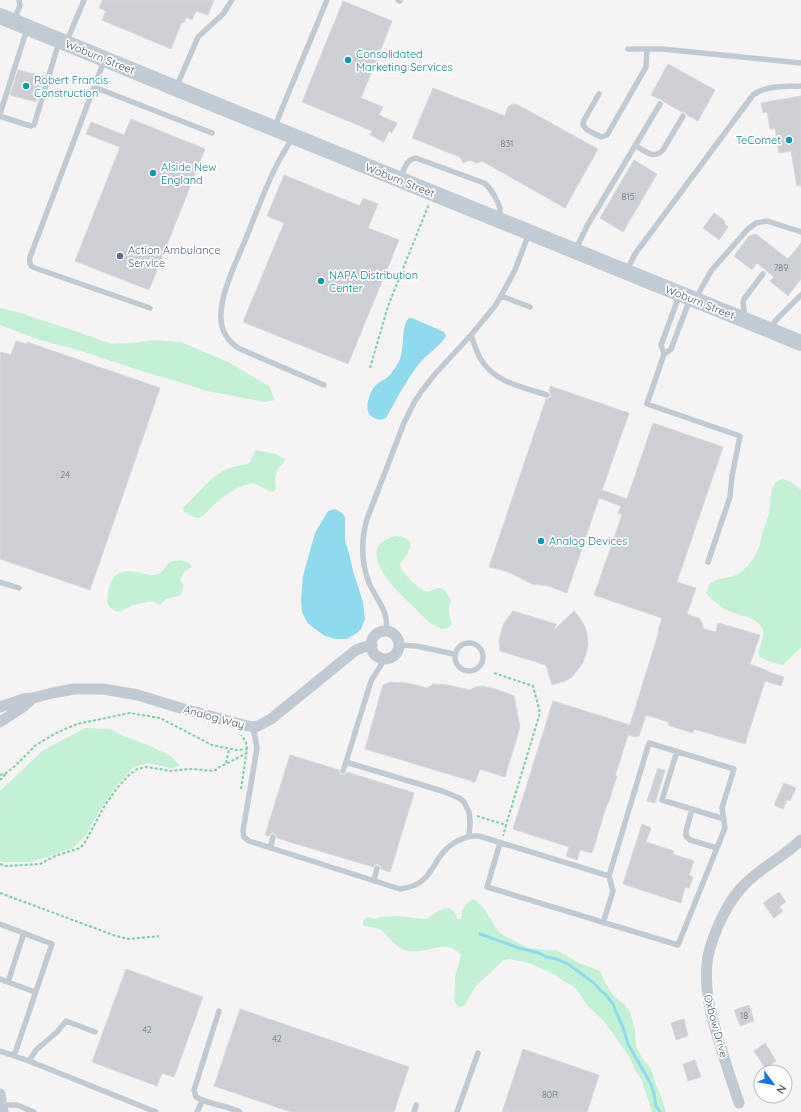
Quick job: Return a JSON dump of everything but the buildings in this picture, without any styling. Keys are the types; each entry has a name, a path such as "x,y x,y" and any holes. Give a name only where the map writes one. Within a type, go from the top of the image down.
{"street":[{"name":"Woburn Street","path":"14,21 801,343"},
{"path":"372,645 372,649 375,653 383,658 390,657 398,651 398,639 392,632 386,631"},
{"name":"Analog Way","path":"0,708 22,699 52,693 74,689 103,689 138,695 180,708 253,727 263,724 279,714 356,650 372,645 373,639 376,635 386,631"},
{"name":"Analog Way","path":"0,722 23,707 33,698"},
{"name":"Oxbow Drive","path":"739,1103 709,1009 706,989 709,953 720,921 736,894 751,879 801,840"},
{"path":"0,1094 3,1109"}],"lane":[{"path":"19,0 20,5 14,21 0,114 2,117 31,126 34,125 63,42 84,0"},
{"path":"175,88 198,37 223,14 232,0"},
{"path":"274,128 327,0"},
{"path":"628,49 662,49 801,63"},
{"path":"599,94 583,123 585,129 601,138 607,135 646,67 647,49"},
{"path":"105,59 30,257 30,262 35,268 150,308"},
{"path":"626,272 635,254 753,95 768,88 801,86"},
{"path":"94,87 212,133"},
{"path":"575,251 587,226 660,104"},
{"path":"635,145 651,154 659,154 663,150 683,116"},
{"path":"293,136 275,170 230,276 221,320 226,336 233,345 324,385"},
{"path":"400,180 408,161 416,158 484,183 488,186 499,206 500,211 498,220"},
{"path":"664,354 661,345 688,297 752,226 767,221 801,232"},
{"path":"386,631 386,616 370,583 364,564 363,538 367,519 404,423 415,401 435,374 471,335 501,296 515,270 529,232"},
{"path":"746,321 743,304 744,299 763,274"},
{"path":"771,331 775,321 801,295"},
{"path":"501,296 530,307"},
{"path":"688,297 671,349 664,354 647,404 740,436 732,476 730,497 708,562"},
{"path":"471,335 480,357 493,374 509,383 547,395"},
{"path":"0,582 19,588"},
{"path":"465,643 473,643 481,649 483,660 480,666 475,670 466,670 460,668 455,662 454,654 460,645 465,643"},
{"path":"399,645 416,646 454,654"},
{"path":"343,771 371,681 381,665 383,658"},
{"path":"253,727 257,748 243,834 246,840 400,889 414,887 424,880 441,855 456,841 479,836 609,876"},
{"path":"500,843 487,887 603,923 678,946 725,828 722,808 734,769 649,743 609,876 613,891 603,923"},
{"path":"677,751 662,800 724,819"},
{"path":"346,762 442,791 459,798 464,802 470,816 469,837"},
{"path":"692,809 686,836 690,840 717,848"},
{"path":"270,848 273,837"},
{"path":"374,881 378,868"},
{"path":"0,924 52,944 14,1056"},
{"path":"8,982 24,933"},
{"path":"0,979 35,992"},
{"path":"218,1011 194,1090 196,1097 202,1101 233,1108 240,1112"},
{"path":"28,1061 36,1050 57,1032 66,1021 94,1032"},
{"path":"0,1051 156,1112"},
{"path":"457,1112 478,1053"},
{"path":"197,1112 202,1101"},
{"path":"414,1112 416,1105"},
{"path":"3,1109 17,1106 34,1112"}],"path":[{"path":"370,368 388,306 433,193"},
{"path":"494,673 533,686 540,713 500,843"},
{"path":"0,780 36,746 56,733 77,724 130,713 160,718 212,746 247,750"},
{"path":"241,735 246,742 247,750 241,789"},
{"path":"226,764 229,749"},
{"path":"0,864 6,866 40,864 55,856 80,848 84,844 105,805 118,787 137,769 147,767 171,771 190,769 214,771 247,753"},
{"path":"0,775 6,773"},
{"path":"470,816 477,816 506,825"},
{"path":"0,893 116,936 129,939 160,936"}],"green space":[{"path":"0,308 17,312 112,344 153,340 181,342 228,362 269,386 275,400 265,402 207,391 84,352 40,340 0,325"},
{"path":"255,450 276,454 285,459 276,474 276,489 274,492 252,483 238,488 228,494 199,518 184,512 183,508 217,475 226,469 250,463"},
{"path":"783,479 791,482 801,490 801,647 783,665 762,658 759,655 763,634 762,629 756,621 731,612 714,601 706,593 711,583 736,575 747,567 753,559 759,547 769,514 772,489 775,483"},
{"path":"395,536 408,540 411,546 400,564 407,576 415,584 427,592 441,588 444,589 448,595 451,600 449,612 452,624 450,627 441,629 430,623 395,588 382,571 378,562 377,553 379,545"},
{"path":"182,560 192,567 185,571 181,577 181,582 184,586 180,596 171,597 160,606 154,602 148,602 131,606 118,612 113,610 107,602 110,585 119,573 129,571 154,575 160,573 170,562"},
{"path":"85,728 111,729 123,736 148,745 171,756 180,766 172,768 147,763 133,768 115,788 99,811 86,835 73,848 29,862 0,861 0,791 42,751"},
{"path":"474,899 484,908 497,930 503,935 528,948 558,951 579,963 600,971 613,995 625,1005 630,1012 635,1029 636,1046 652,1072 666,1112 652,1112 642,1081 630,1058 604,1021 588,1006 576,989 555,975 529,963 509,959 504,960 476,986 464,1006 459,1007 454,1000 455,977 461,955 449,947 415,952 404,950 381,930 363,925 363,920 368,917 376,919 380,917 398,916 426,919 446,908 453,910 457,919 461,919 464,907"}],"water":[{"path":"409,318 444,332 446,336 440,344 418,365 405,384 386,418 380,420 376,419 368,412 367,408 369,398 375,386 388,377 399,361 402,351 405,325"},
{"path":"335,509 341,512 345,517 345,541 363,602 365,619 361,629 347,639 336,639 325,636 307,622 302,612 301,600 303,576 315,533 328,511"}],"waterway":[{"path":"480,934 568,964 594,983 613,1004 623,1027 628,1044 651,1084 656,1106 660,1112"}],"place":[{"name":"Consolidated Marketing Services","path":"348,60"},
{"name":"Robert Francis Construction","path":"26,86"},
{"name":"TeComet","path":"789,140"},
{"name":"Alside New England","path":"153,173"},
{"name":"Action Ambulance Service","path":"120,256"},
{"name":"NAPA Distribution Center","path":"321,281"},
{"name":"Analog Devices","path":"541,541"}]}
